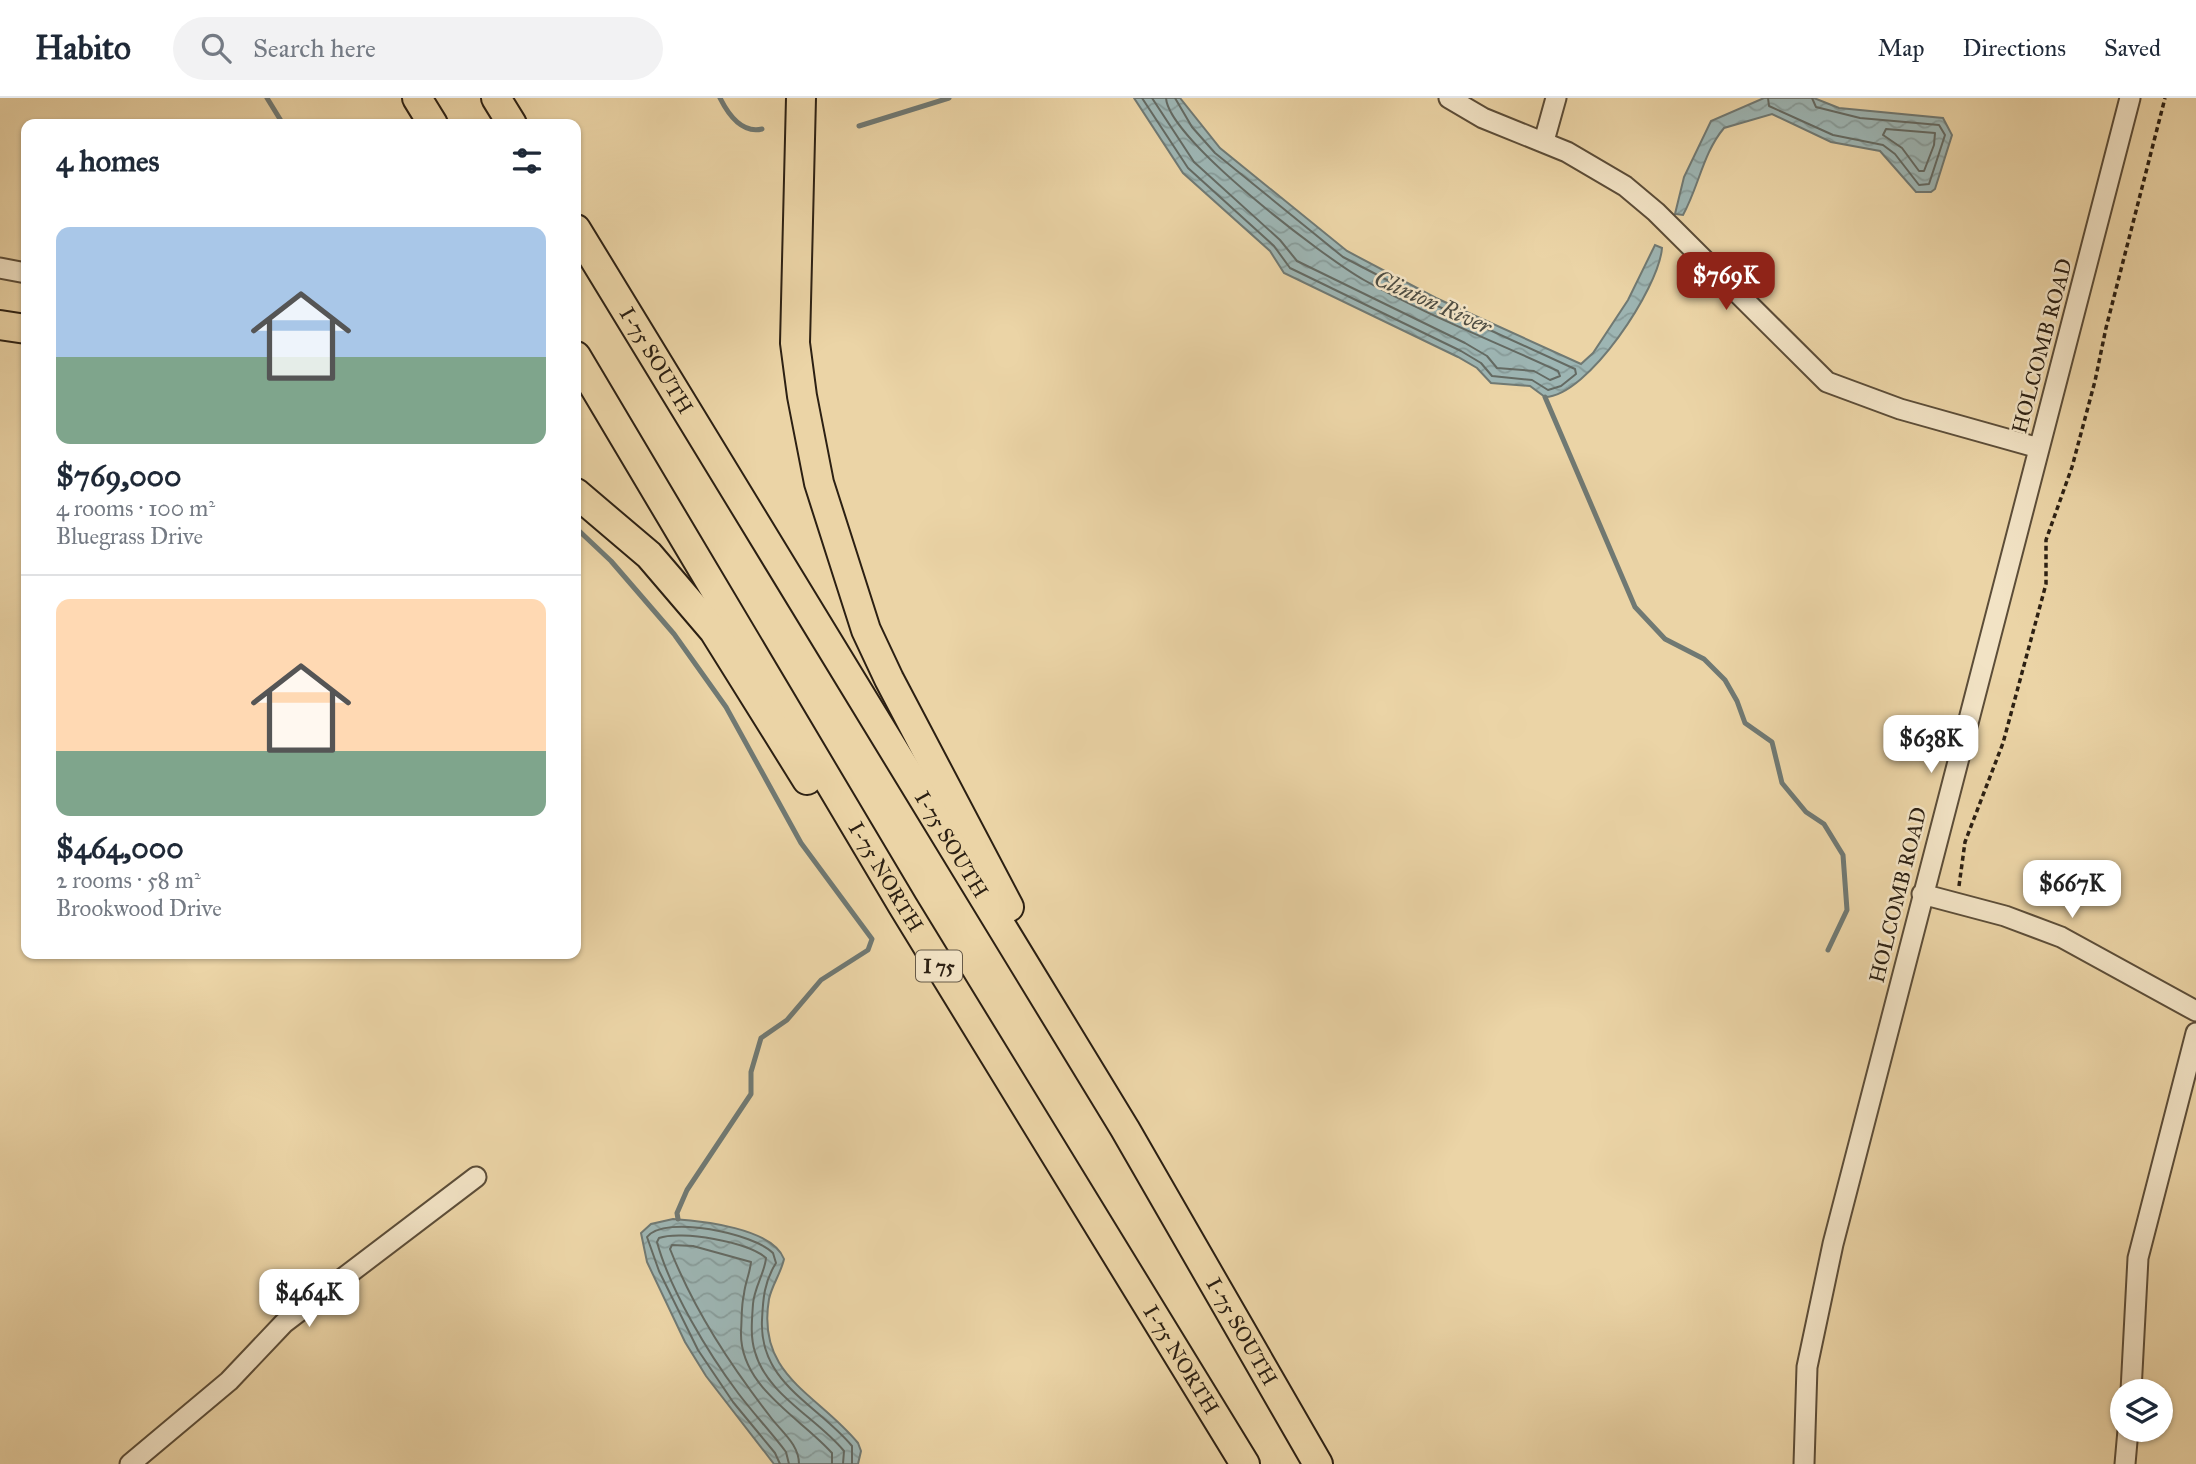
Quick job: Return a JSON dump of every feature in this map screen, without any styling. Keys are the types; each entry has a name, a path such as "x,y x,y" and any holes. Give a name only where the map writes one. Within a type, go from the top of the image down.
{"highway":[{"path":"417,98 430,119"},
{"path":"496,98 509,119"},
{"path":"801,98 795,343 802,396 831,525 866,630 889,679 1125,1129"},
{"name":"I-75 SOUTH","path":"581,237 1125,1129 1318,1464"},
{"path":"0,325 21,328"},
{"name":"I-75 NORTH","path":"581,364 903,906 1245,1464"},
{"path":"581,497 649,555 714,631 841,835 903,906"}],"street":[{"path":"1449,98 1483,118 1544,141 1595,166 1656,212 1827,382 1900,410 2039,448"},
{"path":"1544,141 1556,98"},
{"name":"HOLCOMB ROAD","path":"1804,1464 1810,1351 1833,1244 2130,98"},
{"path":"0,268 21,272"},
{"path":"1922,894 2061,936 2196,1011"},
{"path":"2132,1379 2138,1258 2196,1033"},
{"path":"130,1464 229,1381 284,1323 476,1177"},
{"path":"2126,1464 2127,1442"}],"path":[{"path":"1956,904 1965,842 2003,743 2046,584 2046,540 2072,467 2165,98"}],"water":[{"name":"Clinton River","path":"1134,98 1180,98 1220,148 1347,251 1436,298 1581,364 1593,353 1628,300 1655,245 1662,248 1658,266 1635,312 1618,337 1581,379 1562,392 1545,397 1530,386 1491,383 1477,368 1458,357 1284,273 1270,251 1183,173"},
{"path":"1764,98 1814,98 1839,108 1943,118 1952,135 1935,189 1931,192 1916,192 1880,151 1831,142 1772,114 1724,128 1711,148 1683,215 1675,214 1684,177 1711,121"},
{"path":"673,1219 735,1228 766,1240 777,1248 784,1259 769,1299 767,1325 772,1347 793,1381 858,1443 861,1451 858,1464 774,1464 706,1376 685,1342 647,1262 641,1233 651,1224"}],"waterway":[{"path":"267,98 280,119"},
{"path":"720,98 731,116 742,126 754,130 762,129"},
{"path":"859,126 949,98"},
{"path":"1545,397 1635,607 1665,639 1704,659 1725,680 1745,723 1772,742 1782,783 1806,812 1824,824 1843,855 1847,910 1828,950"},
{"path":"581,533 611,561 674,634 726,707 801,843 872,939 868,950 821,980 787,1020 761,1038 751,1072 751,1094 687,1190 677,1213 678,1219"}]}
